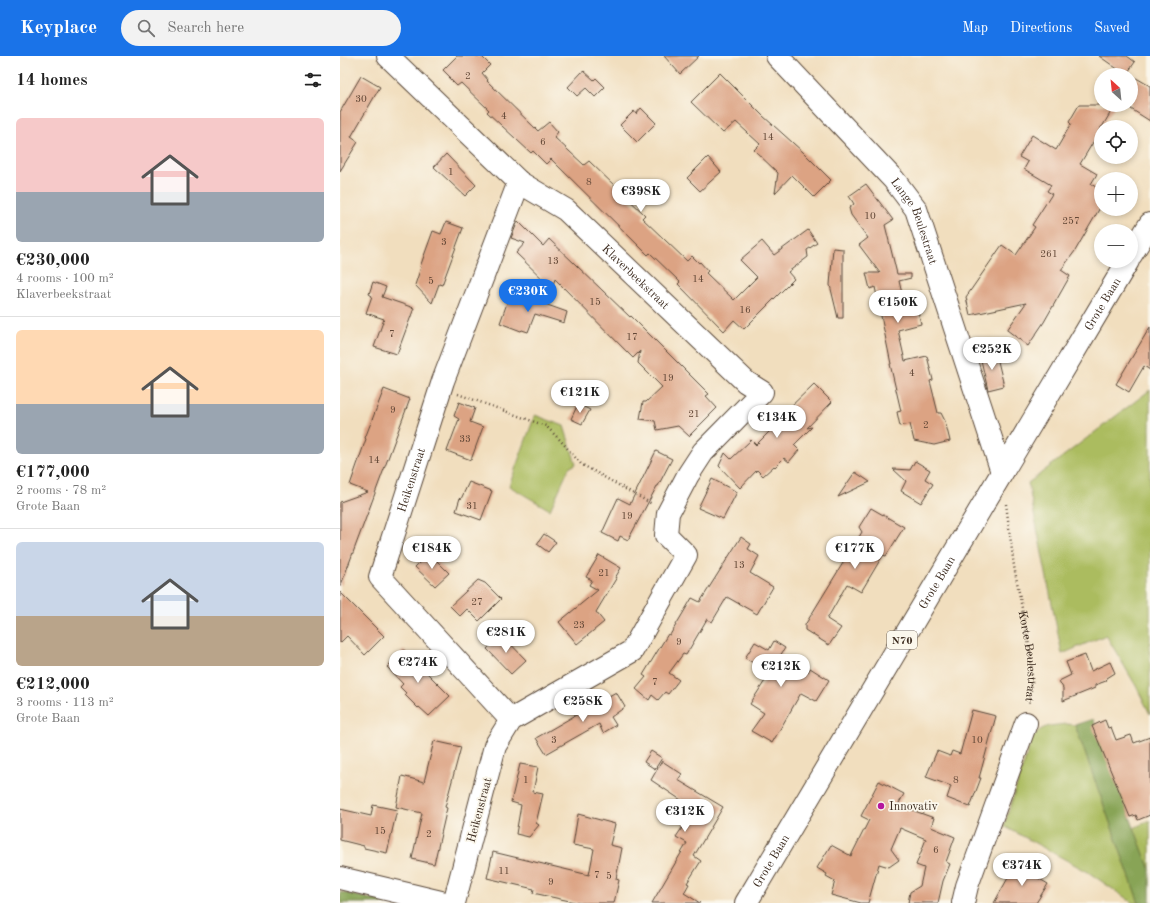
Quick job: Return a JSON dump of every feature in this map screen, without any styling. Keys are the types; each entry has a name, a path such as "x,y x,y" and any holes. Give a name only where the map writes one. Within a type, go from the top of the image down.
{"street":[{"name":"Klaverbeekstraat","path":"388,56 519,182 566,210 746,382 762,392 703,452 688,475 668,514"},
{"name":"Lange Beulestraat","path":"777,56 894,180 916,209 1002,472"},
{"path":"442,385 519,182"},
{"path":"1138,244 1150,224"},
{"name":"Grote Baan","path":"746,903 1124,268"},
{"name":"Heikenstraat","path":"442,385 380,577 511,720"},
{"name":"Heikenstraat","path":"454,903 495,746 511,720 632,651 686,555 666,535 668,514"},
{"path":"963,903 967,886 1026,723"},
{"path":"340,878 445,903"}],"path":[{"path":"442,385 546,426 581,464 668,514"},
{"name":"Korte Beulestraat","path":"1006,502 1014,566 1031,656 1032,682 1026,723"}],"green space":[{"path":"1150,390 1150,714 1136,686 1106,635 1062,654 1028,483"},
{"path":"535,415 564,426 576,464 569,468 550,510 509,486"},
{"path":"1093,719 1150,870 1150,903 1139,903 1075,725"},
{"path":"1066,724 1075,725 1139,903 1133,903 1088,872 1004,826 1032,738 1043,728"},
{"path":"1150,820 1150,870 1134,828"},
{"path":"340,892 389,903 340,903"}],"building":[{"path":"457,56 481,56 490,65 482,73 488,80 487,81 538,131 549,122 558,132 554,137 584,165 589,161 645,215 642,218 687,261 692,256 699,263 700,262 708,271 706,273 734,300 757,277 740,260 762,241 774,255 808,230 817,243 807,250 808,257 788,272 794,279 744,329 734,320 724,331 678,284 680,282 650,253 648,255 551,159 546,164 533,151 531,153 487,112 489,110 461,83 457,86 449,78 450,77 443,70"},
{"path":"664,56 699,56 680,74"},
{"path":"1099,56 1127,56 1135,62 1131,68 1116,68"},
{"path":"584,71 594,80 596,78 605,87 595,97 586,88 577,96 568,87"},
{"path":"720,73 831,180 814,197 792,175 775,193 778,173 754,150 760,144 736,122 723,133 691,102"},
{"path":"361,76 380,87 351,137 358,142 340,171 340,112"},
{"path":"1138,79 1150,86 1150,121 1136,112 1138,112"},
{"path":"1079,105 1094,105 1094,112 1111,112 1106,120 1094,120 1094,141 1080,164 1094,172 1094,179 1091,184 1094,186 1094,216 1095,216 1075,251 1061,270 1070,276 1044,322 1028,346 1007,330 1026,303 970,315 966,297 1002,245 1016,255 1035,227 1032,225 1052,194 1047,191 1051,185 1024,169 1028,162 1019,157 1032,135 1056,150 1071,124 1069,122"},
{"path":"641,108 656,123 637,142 620,125 634,111 636,114"},
{"path":"446,154 476,185 465,196 434,167"},
{"path":"708,157 721,172 700,191 687,178"},
{"path":"866,184 893,220 885,225 897,274 911,274 911,278 899,281 905,306 916,303 921,324 898,330 905,361 927,356 933,380 930,381 938,413 941,413 945,421 950,441 934,445 914,441 910,424 900,426 897,412 901,411 875,287 870,289 866,273 880,273 859,245 868,238 851,215 849,208 854,204 849,196"},
{"path":"518,221 543,246 549,239 630,317 631,316 709,394 706,396 717,408 689,436 678,426 657,430 655,421 640,419 643,402 646,402 662,387 638,363 640,351 633,358 555,279 552,288 516,253 525,243 511,238"},
{"path":"446,222 463,228 442,285 439,284 432,303 415,285 433,231 441,234"},
{"path":"833,248 843,249 843,318 838,318 830,285"},
{"path":"373,282 386,287 382,297 414,308 397,354 374,347 384,319 366,313 372,296 369,294"},
{"path":"511,292 567,312 564,323 535,314 528,332 500,323"},
{"path":"1150,327 1150,370 1144,366 1129,392 1116,384"},
{"path":"996,353 1004,386 988,390 980,356"},
{"path":"814,384 832,402 807,428 812,427 794,445 799,450 789,462 784,458 763,476 757,470 740,488 719,466 725,453 731,459 751,440 756,445 787,414 785,412"},
{"path":"384,389 410,399 340,585 340,502 368,492 350,485 366,439 365,438"},
{"path":"459,402 475,408 470,422 483,427 471,460 447,451 459,419 454,416"},
{"path":"578,404 590,410 582,424 571,419"},
{"path":"656,451 672,459 628,540 620,536 618,541 602,533 618,498 630,504"},
{"path":"915,461 930,470 925,479 933,484 921,503 901,491 906,481 893,469 910,470"},
{"path":"855,472 870,482 838,497"},
{"path":"712,479 737,492 723,519 698,508"},
{"path":"469,482 492,491 481,520 456,511 460,498 461,499"},
{"path":"871,508 904,527 886,556 883,555 861,592 847,584 827,619 841,628 829,645 805,630 805,625 862,532 859,527"},
{"path":"544,534 556,542 548,552 537,544"},
{"path":"741,537 751,544 748,549 759,556 750,573 773,587 757,614 727,597 712,622 707,619 686,655 683,654 669,673 679,680 668,694 665,692 658,700 652,695 649,700 636,689 646,677 643,675 668,634 670,635 692,598 700,602"},
{"path":"429,553 449,573 435,586 415,567"},
{"path":"599,555 621,568 596,612 604,622 577,644 559,622 598,590 589,585 592,580 586,577"},
{"path":"478,580 485,583 501,599 479,621 467,609 460,616 450,606"},
{"path":"340,592 384,636 365,655 347,636 340,643"},
{"path":"501,634 526,660 511,674 487,649"},
{"path":"774,641 785,648 780,656 808,672 810,668 829,680 816,701 801,693 772,743 751,731 764,713 750,704 770,673 745,658 755,642 769,650"},
{"path":"404,650 450,696 429,716 419,707 418,708 405,695 406,693 400,687 403,684 387,667"},
{"path":"1085,655 1091,671 1110,662 1115,673 1107,678 1106,681 1095,685 1095,688 1063,701 1063,688 1059,681 1071,675 1066,662"},
{"path":"616,692 625,707 611,717 616,725 603,733 599,724 546,754 536,738"},
{"path":"972,710 996,716 979,778 981,778 970,807 947,798 951,786 926,777 937,751 950,756 952,751 960,754"},
{"path":"1105,720 1108,728 1111,727 1116,740 1131,735 1134,743 1150,737 1150,815 1138,820 1136,815 1130,817 1092,726"},
{"path":"434,741 461,747 445,807 447,808 434,864 412,859 422,813 396,807 402,776 424,782"},
{"path":"651,751 662,758 655,769 644,762"},
{"path":"662,761 682,774 678,780 723,807 694,856 701,861 687,883 689,884 684,893 700,903 652,903 687,843 676,837 686,822 673,814 681,800 651,780"},
{"path":"520,764 538,767 533,792 543,794 536,823 539,825 529,837 516,834 521,805 511,802"},
{"path":"879,781 904,794 898,805 934,818 931,827 955,837 946,862 950,864 943,881 938,903 908,903 910,892 920,886 924,868 916,865 926,839 900,828 891,849 899,860 889,867 879,864 868,903 861,903 831,895 835,881 826,876 827,874 817,868 831,845 851,856 869,820 861,816"},
{"path":"373,805 397,810 387,853 364,848 364,846 340,840 340,809 371,816"},
{"path":"578,814 615,824 610,845 622,848 616,879 619,880 614,903 579,903 533,893 534,889 487,878 493,852 589,875 594,849 573,845"},
{"path":"1017,862 1040,876 1038,878 1048,884 1036,903 994,903"}],"place":[{"name":"Innovativ","path":"881,806"}]}
